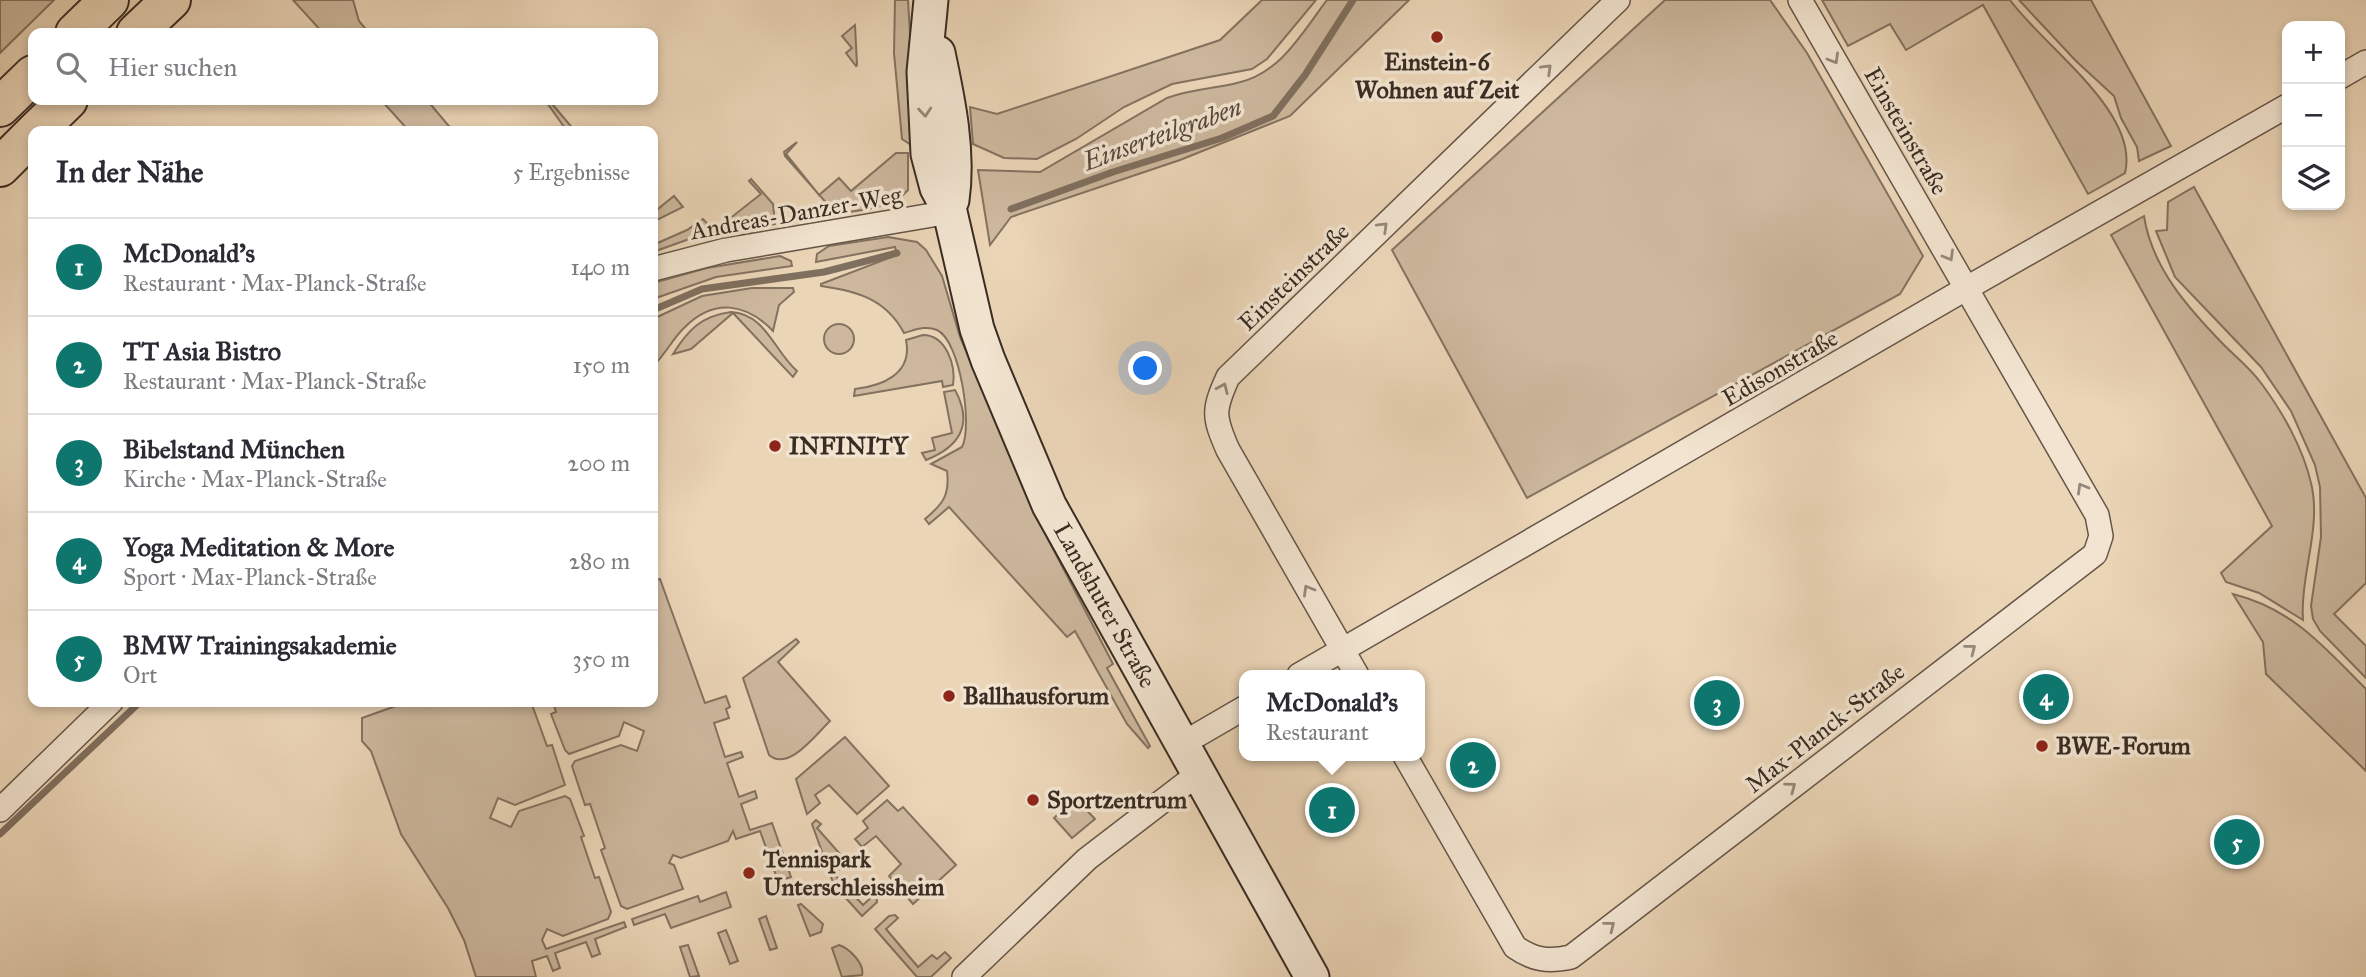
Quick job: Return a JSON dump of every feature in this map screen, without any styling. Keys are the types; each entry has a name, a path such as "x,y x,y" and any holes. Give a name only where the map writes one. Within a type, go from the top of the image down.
{"highway":[{"path":"80,28 109,0"},
{"path":"141,28 171,0"},
{"path":"0,107 28,80"},
{"path":"42,126 63,105"},
{"path":"0,167 28,140"}],"main road":[{"name":"Landshuter Straße","path":"931,10 924,72 929,153 937,188 950,212 977,329 1014,427 1080,563 1312,977"}],"street":[{"name":"Einsteinstraße","path":"1342,649 1227,450 1219,429 1216,405 1228,377 1618,0"},
{"name":"Einsteinstraße","path":"1800,0 1967,288"},
{"path":"2345,74 2366,62"},
{"name":"Edisonstraße","path":"1307,670 2282,109"},
{"name":"Andreas-Danzer-Weg","path":"658,268 726,250 950,212"},
{"name":"Max-Planck-Straße","path":"1408,761 1515,947 1532,958 1553,961 1571,957 2095,554 2101,536 2097,514 1967,288"},
{"path":"1342,649 1354,670"},
{"path":"0,810 106,707"},
{"path":"1182,744 1239,711"},
{"path":"964,977 1087,859 1199,773"}],"shaded area":[{"path":"0,0 54,0 0,53"},
{"path":"293,0 353,0 359,21 365,28 318,28"},
{"path":"895,0 908,0 917,149 902,139 894,53"},
{"path":"1262,0 1316,0 1267,59 1252,69 1172,84 1124,107 1076,139 1037,159 1004,158 973,144 970,107 997,114 1220,40"},
{"path":"1327,0 1409,0 1290,116 1180,160 1011,217 990,245 978,170 1040,172 1167,98 1252,78 1266,71 1289,50"},
{"path":"1665,0 1770,0 1807,53 1923,256 1900,294 1527,498 1392,250"},
{"path":"1822,0 2010,0 2104,104 2118,127 2126,150 2125,173 2088,194 1983,5 1906,50 1890,24 1848,46"},
{"path":"2019,0 2091,0 2171,146 2139,161 2137,147 2121,118 2114,96 2076,61"},
{"path":"855,25 856,66 846,53 852,48 842,36"},
{"path":"386,105 431,105 449,126 404,126"},
{"path":"549,105 553,105 571,126 563,126"},
{"path":"797,142 786,154 816,191 785,156 784,152"},
{"path":"896,153 908,153 908,190 893,201 875,208 836,214 819,195 839,178 851,191"},
{"path":"751,179 773,204 775,224 692,238 658,250 658,243 687,230 703,219 714,231 761,194 749,181"},
{"path":"2194,187 2366,498 2366,583 2334,614 2366,646 2366,678 2320,631 2313,619 2311,606 2321,537 2320,487 2315,465 2291,411 2261,367 2175,277 2156,231 2167,230 2168,202"},
{"path":"674,196 683,207 658,220 658,209"},
{"path":"2144,216 2148,235 2163,270 2197,317 2261,383 2284,418 2303,457 2311,483 2314,517 2303,620 2259,593 2226,582 2221,573 2272,526 2111,235"},
{"path":"888,237 917,242 926,250 942,276 960,337 1036,516 1113,664 1107,668 1150,746 1148,748 1127,724 1075,631 1067,637 949,507 929,524 925,519 941,504 947,487 947,471 931,464 962,447 965,436 965,403 952,350 945,337 937,330 925,328 904,333 888,312 869,299 821,286 897,255 895,247 816,262 817,254 829,246"},
{"path":"780,256 791,261 792,266 716,277 658,297 658,282 707,268"},
{"path":"752,288 793,288 794,292 779,305 773,331 752,314 718,308 707,311 685,327 658,361 658,317 702,296"},
{"path":"731,312 743,314 761,326 797,371 793,377 733,313 691,349 673,354 696,326 711,317"},
{"path":"839,324 850,328 854,339 850,350 839,354 828,350 824,339 828,328"},
{"path":"923,335 938,340 948,352 953,369 953,385 943,387 942,381 854,396 855,389 885,381 900,370 907,352 906,340"},
{"path":"955,390 963,414 960,433 947,448 926,460 922,453 935,450 932,438 952,433 944,392"},
{"path":"658,580 705,703 726,696 730,707 726,709 729,718 714,723 725,757 741,752 743,757 727,763 739,797 755,791 757,798 741,804 750,830 772,823 791,877 778,881 760,831 736,839 733,831 728,841 681,858 673,855 669,863 674,865 683,889 627,909 621,906 601,850 605,848 590,804 585,805 572,766 575,761 621,745 637,751 644,731 624,722 619,736 569,754 551,714 556,712 554,707 658,707"},
{"path":"2233,594 2273,609 2306,631 2366,689 2366,771 2266,674 2263,642"},
{"path":"796,639 799,642 778,662 830,721 802,749 785,759 777,759 769,755 743,678"},
{"path":"393,707 533,707 547,746 552,745 565,785 515,805 498,798 490,818 511,827 519,811 565,796 570,799 584,836 581,837 595,878 599,877 611,912 608,919 563,936 547,929 542,940 546,949 624,922 626,927 595,939 600,954 592,957 586,942 555,953 560,968 553,971 547,956 532,961 536,977 476,977 464,940 448,908 401,834 371,751 362,741 362,718"},
{"path":"845,737 889,786 857,814 829,785 815,795 820,803 807,814 796,779"},
{"path":"1075,798 1095,819 1072,838 1054,818"},
{"path":"887,800 898,811 903,807 956,865 913,904 889,876 901,864 876,836 862,847 855,839 868,828 863,821"},
{"path":"816,820 821,824 817,828 847,862 834,874 863,905 876,893 877,902 862,916 834,885 812,824"},
{"path":"726,892 731,907 671,928 665,914 634,925 632,919 698,896 700,902"},
{"path":"801,904 823,924 821,932 810,936 798,905"},
{"path":"895,915 898,918 886,929 918,967 932,955 937,959 945,952 951,958 931,977 917,977 875,929 889,916"},
{"path":"766,916 777,948 770,950 759,919"},
{"path":"726,930 738,961 730,964 718,933"},
{"path":"688,945 699,976 690,977 680,947"},
{"path":"839,945 855,957 861,966 862,975 842,977 832,948"}],"waterway":[{"name":"Einserteilgraben","path":"1011,209 1113,172 1222,138 1273,116 1305,75 1353,0"},
{"name":"Einserteilgraben","path":"658,308 702,289 824,272 897,253"},
{"name":"Einserteilgraben","path":"0,834 135,707"}],"place":[{"name":"Einstein-6 Wohnen auf Zeit","path":"1437,37"},
{"name":"INFINITY","path":"775,446"},
{"name":"Ballhausforum","path":"949,696"},
{"name":"Yoga Meditation & More","path":"2046,697"},
{"name":"Bibelstand München","path":"1717,703"},
{"name":"BWE-Forum","path":"2042,746"},
{"name":"TT Asia Bistro","path":"1473,765"},
{"name":"Sportzentrum","path":"1033,800"},
{"name":"McDonald's","path":"1332,810"},
{"name":"BMW Trainingsakademie","path":"2237,842"},
{"name":"Tennispark Unterschleissheim","path":"749,873"}]}
